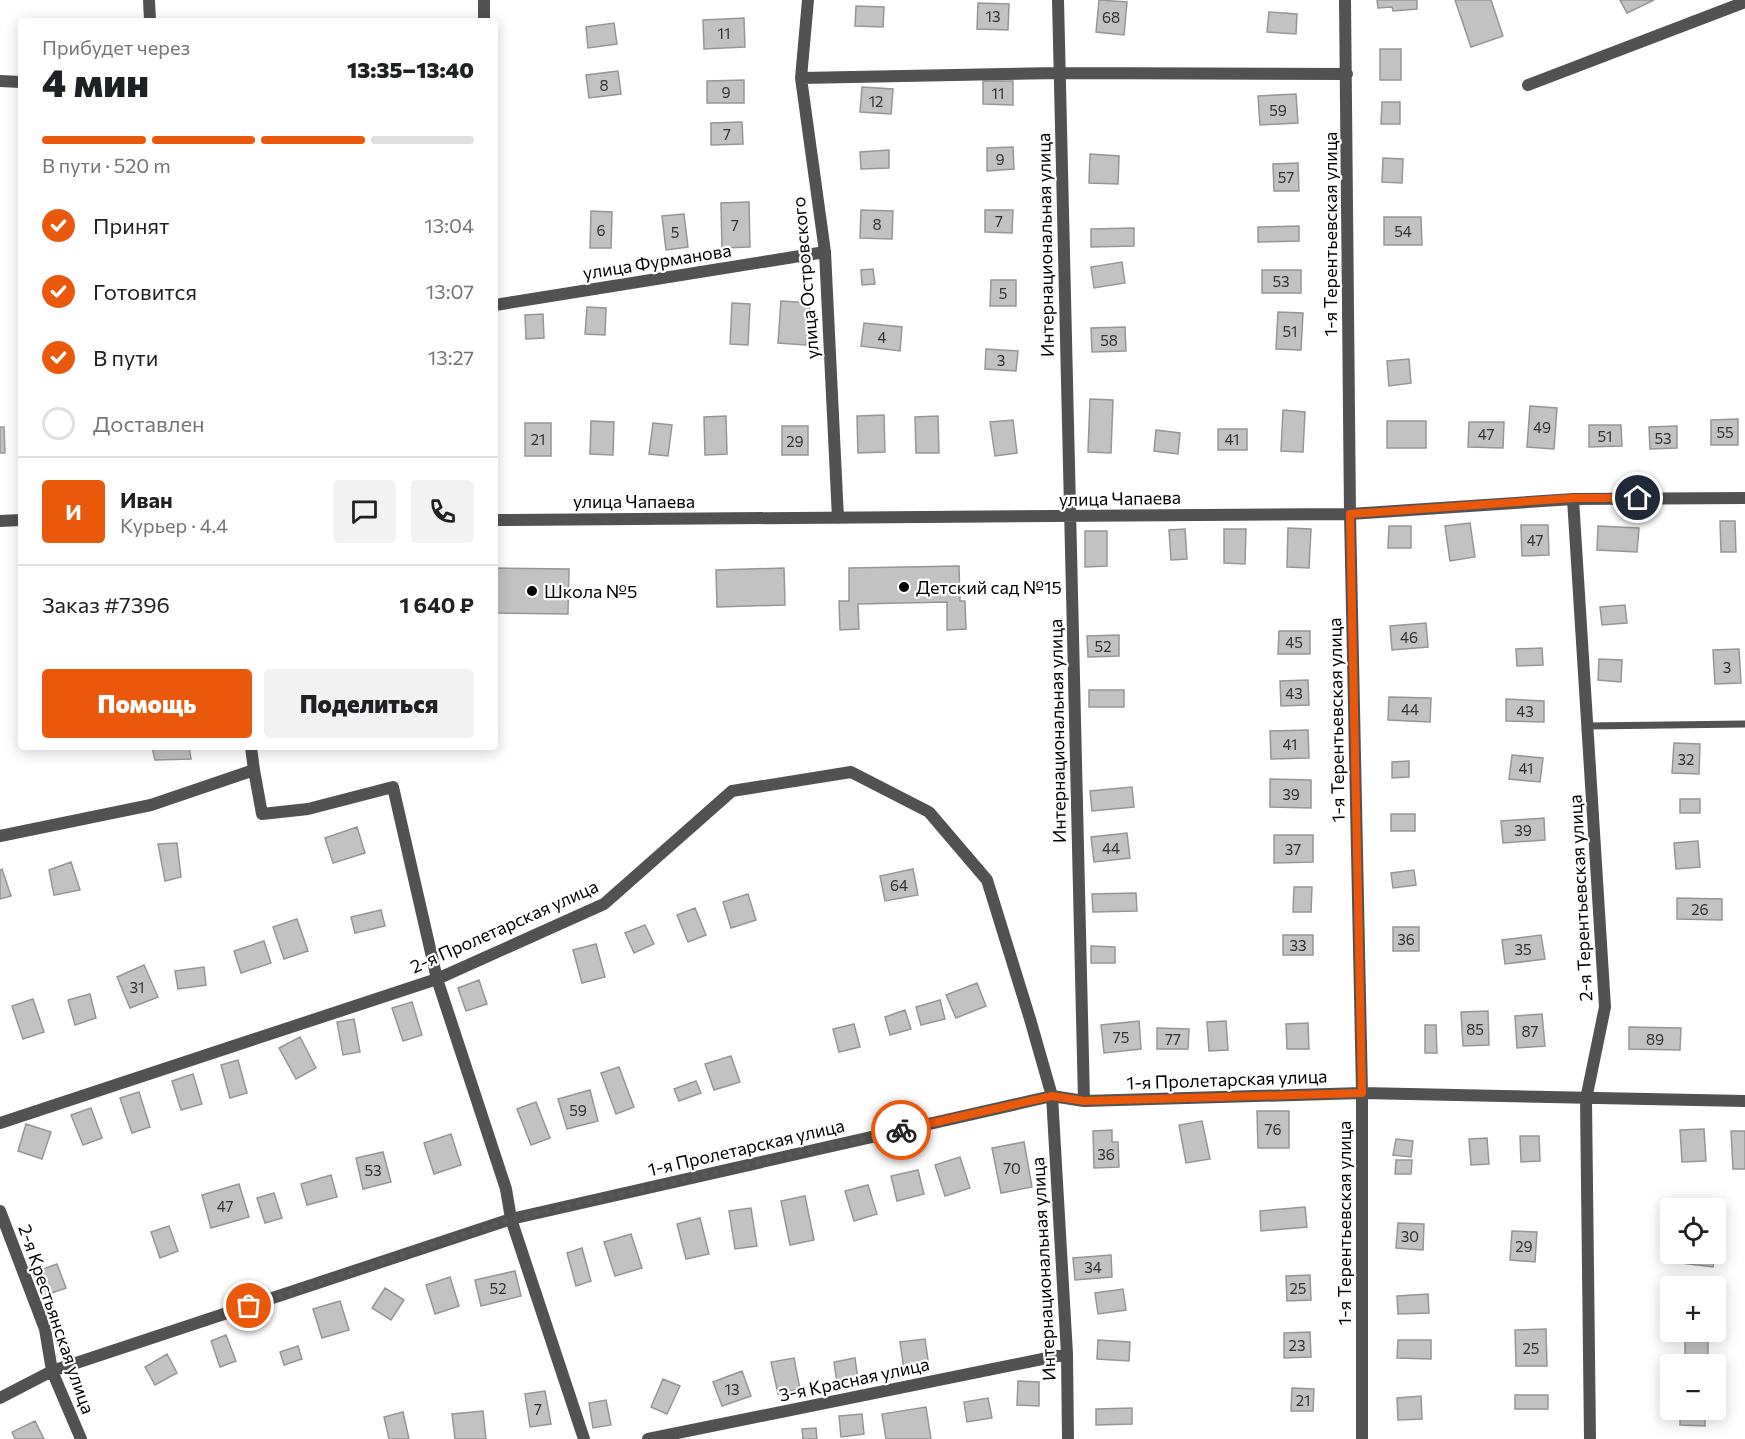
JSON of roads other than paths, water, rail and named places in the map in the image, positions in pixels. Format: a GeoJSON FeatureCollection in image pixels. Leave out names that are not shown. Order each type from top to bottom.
{"type":"FeatureCollection","features":[{"type":"Feature","properties":{"kind":"street"},"geometry":{"type":"LineString","coordinates":[[149,0],[150,18]]}},
{"type":"Feature","properties":{"kind":"street"},"geometry":{"type":"LineString","coordinates":[[484,0],[484,18]]}},
{"type":"Feature","properties":{"kind":"street","name":"улица Островского"},"geometry":{"type":"LineString","coordinates":[[808,0],[801,78],[825,252],[838,518]]}},
{"type":"Feature","properties":{"kind":"street","name":"Интернациональная улица"},"geometry":{"type":"LineString","coordinates":[[1058,0],[1084,1101]]}},
{"type":"Feature","properties":{"kind":"street","name":"1-я Терентьевская улица"},"geometry":{"type":"LineString","coordinates":[[1345,0],[1350,514],[1362,1093],[1362,1439]]}},
{"type":"Feature","properties":{"kind":"street"},"geometry":{"type":"LineString","coordinates":[[1528,85],[1745,2]]}},
{"type":"Feature","properties":{"kind":"street"},"geometry":{"type":"LineString","coordinates":[[801,78],[1059,73],[1347,74]]}},
{"type":"Feature","properties":{"kind":"street"},"geometry":{"type":"LineString","coordinates":[[0,81],[18,82]]}},
{"type":"Feature","properties":{"kind":"street","name":"улица Фурманова"},"geometry":{"type":"LineString","coordinates":[[498,305],[825,252]]}},
{"type":"Feature","properties":{"kind":"street","name":"улица Чапаева"},"geometry":{"type":"LineString","coordinates":[[498,520],[1350,514],[1574,498],[1745,498]]}},
{"type":"Feature","properties":{"kind":"street","name":"2-я Терентьевская улица"},"geometry":{"type":"LineString","coordinates":[[1574,498],[1605,1007],[1586,1099],[1590,1439]]}},
{"type":"Feature","properties":{"kind":"street"},"geometry":{"type":"LineString","coordinates":[[0,521],[18,520]]}},
{"type":"Feature","properties":{"kind":"street"},"geometry":{"type":"LineString","coordinates":[[251,750],[262,814],[308,809],[393,787],[437,979],[506,1189],[511,1219],[584,1439]]}},
{"type":"Feature","properties":{"kind":"street"},"geometry":{"type":"LineString","coordinates":[[0,836],[151,805],[254,770]]}},
{"type":"Feature","properties":{"kind":"street","name":"2-я Пролетарская улица"},"geometry":{"type":"LineString","coordinates":[[0,1123],[437,979],[604,904],[732,790],[851,772],[928,812],[987,880],[1052,1096]]}},
{"type":"Feature","properties":{"kind":"street","name":"1-я Пролетарская улица"},"geometry":{"type":"LineString","coordinates":[[0,1398],[52,1371],[511,1219],[1052,1096],[1084,1101],[1362,1093],[1745,1101]]}},
{"type":"Feature","properties":{"kind":"street","name":"Интернациональная улица"},"geometry":{"type":"LineString","coordinates":[[1052,1096],[1067,1354],[1068,1439]]}},
{"type":"Feature","properties":{"kind":"street","name":"2-я Крестьянская улица"},"geometry":{"type":"LineString","coordinates":[[0,1211],[45,1329],[52,1371],[81,1439]]}},
{"type":"Feature","properties":{"kind":"street","name":"3-я Красная улица"},"geometry":{"type":"LineString","coordinates":[[648,1439],[1067,1354]]}},
{"type":"Feature","properties":{"kind":"lane"},"geometry":{"type":"LineString","coordinates":[[1588,726],[1745,724]]}},
{"type":"Feature","properties":{"kind":"place","name":"Детский сад №15"},"geometry":{"type":"Point","coordinates":[904,587]}},
{"type":"Feature","properties":{"kind":"place","name":"Школа №5"},"geometry":{"type":"Point","coordinates":[532,591]}}]}
